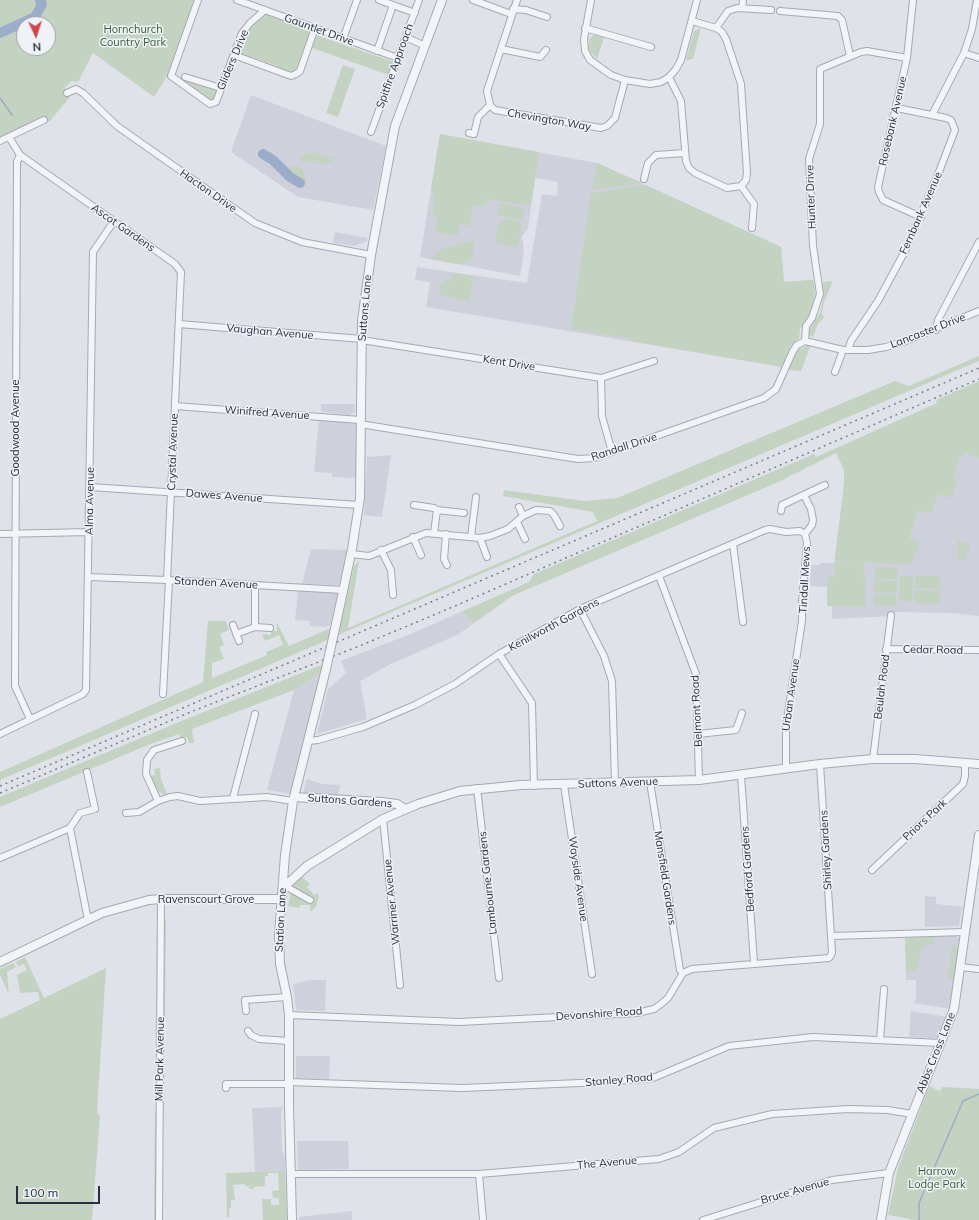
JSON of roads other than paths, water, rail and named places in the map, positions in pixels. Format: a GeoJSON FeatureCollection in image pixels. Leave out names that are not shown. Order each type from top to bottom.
{"type":"FeatureCollection","features":[{"type":"Feature","properties":{"kind":"street","name":"Gliders Drive"},"geometry":{"type":"LineString","coordinates":[[198,0],[171,76],[210,104],[216,102],[242,33],[264,10]]}},
{"type":"Feature","properties":{"kind":"street","name":"Gauntlet Drive"},"geometry":{"type":"LineString","coordinates":[[239,0],[398,58]]}},
{"type":"Feature","properties":{"kind":"street"},"geometry":{"type":"LineString","coordinates":[[343,39],[357,0]]}},
{"type":"Feature","properties":{"kind":"street"},"geometry":{"type":"LineString","coordinates":[[379,0],[414,13]]}},
{"type":"Feature","properties":{"kind":"street","name":"Spitfire Approach"},"geometry":{"type":"LineString","coordinates":[[371,132],[419,0]]}},
{"type":"Feature","properties":{"kind":"street","name":"Suttons Lane"},"geometry":{"type":"LineString","coordinates":[[336,624],[351,554],[359,505],[361,476],[360,422],[362,340],[365,290],[395,126],[442,0]]}},
{"type":"Feature","properties":{"kind":"street"},"geometry":{"type":"LineString","coordinates":[[473,0],[512,12],[526,10],[547,17]]}},
{"type":"Feature","properties":{"kind":"street"},"geometry":{"type":"LineString","coordinates":[[469,133],[474,134],[478,117],[490,105],[487,98],[487,91],[517,0]]}},
{"type":"Feature","properties":{"kind":"street"},"geometry":{"type":"LineString","coordinates":[[591,0],[585,28],[585,51],[590,60],[605,72],[625,80],[650,84],[661,82],[669,78],[681,60],[697,0]]}},
{"type":"Feature","properties":{"kind":"street"},"geometry":{"type":"LineString","coordinates":[[742,8],[743,0]]}},
{"type":"Feature","properties":{"kind":"street","name":"Rosebank Avenue"},"geometry":{"type":"LineString","coordinates":[[913,0],[907,58],[879,183],[879,192],[886,202],[921,217]]}},
{"type":"Feature","properties":{"kind":"street"},"geometry":{"type":"LineString","coordinates":[[932,115],[964,52],[972,29],[977,0]]}},
{"type":"Feature","properties":{"kind":"street"},"geometry":{"type":"LineString","coordinates":[[377,51],[393,5]]}},
{"type":"Feature","properties":{"kind":"street"},"geometry":{"type":"LineString","coordinates":[[716,28],[728,11],[742,8],[772,10]]}},
{"type":"Feature","properties":{"kind":"street"},"geometry":{"type":"LineString","coordinates":[[780,11],[838,16],[842,20],[850,56]]}},
{"type":"Feature","properties":{"kind":"street"},"geometry":{"type":"LineString","coordinates":[[669,78],[681,101],[686,163],[695,173],[727,188],[733,189],[741,186],[746,180],[747,173],[743,92],[726,40],[716,28],[692,21]]}},
{"type":"Feature","properties":{"kind":"street"},"geometry":{"type":"LineString","coordinates":[[234,55],[291,76],[300,71],[315,28]]}},
{"type":"Feature","properties":{"kind":"street"},"geometry":{"type":"LineString","coordinates":[[585,28],[651,47]]}},
{"type":"Feature","properties":{"kind":"street"},"geometry":{"type":"LineString","coordinates":[[406,37],[425,46]]}},
{"type":"Feature","properties":{"kind":"street"},"geometry":{"type":"LineString","coordinates":[[500,49],[540,57],[546,50]]}},
{"type":"Feature","properties":{"kind":"street","name":"Hunter Drive"},"geometry":{"type":"LineString","coordinates":[[805,341],[806,326],[812,318],[820,294],[813,246],[809,158],[820,124],[820,69],[850,56],[867,51],[907,58]]}},
{"type":"Feature","properties":{"kind":"street"},"geometry":{"type":"LineString","coordinates":[[964,52],[979,58]]}},
{"type":"Feature","properties":{"kind":"street"},"geometry":{"type":"LineString","coordinates":[[185,77],[221,88]]}},
{"type":"Feature","properties":{"kind":"street","name":"Chevington Way"},"geometry":{"type":"LineString","coordinates":[[490,105],[495,110],[506,113],[601,128],[607,126],[615,118],[625,80]]}},
{"type":"Feature","properties":{"kind":"street","name":"Hacton Drive"},"geometry":{"type":"LineString","coordinates":[[67,93],[76,89],[84,93],[117,126],[255,223],[302,242],[371,255]]}},
{"type":"Feature","properties":{"kind":"street","name":"Fernbank Avenue"},"geometry":{"type":"LineString","coordinates":[[835,372],[851,341],[878,301],[921,217],[955,130],[951,120],[897,108]]}},
{"type":"Feature","properties":{"kind":"street"},"geometry":{"type":"LineString","coordinates":[[0,141],[44,120]]}},
{"type":"Feature","properties":{"kind":"street"},"geometry":{"type":"LineString","coordinates":[[9,137],[20,155]]}},
{"type":"Feature","properties":{"kind":"street"},"geometry":{"type":"LineString","coordinates":[[644,179],[648,164],[656,155],[685,153]]}},
{"type":"Feature","properties":{"kind":"street","name":"Ascot Gardens"},"geometry":{"type":"LineString","coordinates":[[20,155],[180,269],[179,324]]}},
{"type":"Feature","properties":{"kind":"street","name":"Goodwood Avenue"},"geometry":{"type":"LineString","coordinates":[[20,155],[17,162],[14,686],[30,720]]}},
{"type":"Feature","properties":{"kind":"street"},"geometry":{"type":"LineString","coordinates":[[741,186],[754,204],[752,228]]}},
{"type":"Feature","properties":{"kind":"street","name":"Alma Avenue"},"geometry":{"type":"LineString","coordinates":[[0,734],[83,694],[86,690],[93,252],[114,221]]}},
{"type":"Feature","properties":{"kind":"street"},"geometry":{"type":"LineString","coordinates":[[936,330],[938,320],[979,242]]}},
{"type":"Feature","properties":{"kind":"street","name":"Lancaster Drive"},"geometry":{"type":"LineString","coordinates":[[805,341],[846,350],[886,347],[936,330],[979,311]]}},
{"type":"Feature","properties":{"kind":"street","name":"Vaughan Avenue"},"geometry":{"type":"LineString","coordinates":[[179,324],[362,340]]}},
{"type":"Feature","properties":{"kind":"street","name":"Crystal Avenue"},"geometry":{"type":"LineString","coordinates":[[163,694],[179,324]]}},
{"type":"Feature","properties":{"kind":"street","name":"Kent Drive"},"geometry":{"type":"LineString","coordinates":[[362,340],[601,378],[654,361]]}},
{"type":"Feature","properties":{"kind":"street","name":"Randall Drive"},"geometry":{"type":"LineString","coordinates":[[360,422],[578,459],[594,458],[771,394],[781,380],[793,351],[797,345],[805,341]]}},
{"type":"Feature","properties":{"kind":"street"},"geometry":{"type":"LineString","coordinates":[[601,378],[602,416],[612,452]]}},
{"type":"Feature","properties":{"kind":"street","name":"Winifred Avenue"},"geometry":{"type":"LineString","coordinates":[[175,406],[360,422]]}},
{"type":"Feature","properties":{"kind":"street"},"geometry":{"type":"LineString","coordinates":[[782,511],[782,505],[825,485]]}},
{"type":"Feature","properties":{"kind":"street","name":"Dawes Avenue"},"geometry":{"type":"LineString","coordinates":[[90,487],[359,505]]}},
{"type":"Feature","properties":{"kind":"street","name":"Tindall Mews"},"geometry":{"type":"LineString","coordinates":[[802,621],[802,602],[807,543],[806,534],[812,525],[813,517],[804,495]]}},
{"type":"Feature","properties":{"kind":"street"},"geometry":{"type":"LineString","coordinates":[[471,537],[476,497]]}},
{"type":"Feature","properties":{"kind":"street"},"geometry":{"type":"LineString","coordinates":[[414,505],[434,508],[437,510],[464,513]]}},
{"type":"Feature","properties":{"kind":"street"},"geometry":{"type":"LineString","coordinates":[[519,507],[523,516]]}},
{"type":"Feature","properties":{"kind":"street"},"geometry":{"type":"LineString","coordinates":[[434,533],[437,510]]}},
{"type":"Feature","properties":{"kind":"street"},"geometry":{"type":"LineString","coordinates":[[351,554],[367,556],[413,536],[434,533],[480,538],[499,533],[517,522],[523,516],[536,510],[544,510],[554,515],[560,526]]}},
{"type":"Feature","properties":{"kind":"street"},"geometry":{"type":"LineString","coordinates":[[517,522],[525,539]]}},
{"type":"Feature","properties":{"kind":"street","name":"Kenilworth Gardens"},"geometry":{"type":"LineString","coordinates":[[308,740],[318,740],[363,726],[415,705],[471,674],[499,654],[580,608],[733,544],[770,529],[790,532],[802,531],[806,534]]}},
{"type":"Feature","properties":{"kind":"street"},"geometry":{"type":"LineString","coordinates":[[0,534],[89,532]]}},
{"type":"Feature","properties":{"kind":"street"},"geometry":{"type":"LineString","coordinates":[[446,534],[444,559],[447,565]]}},
{"type":"Feature","properties":{"kind":"street"},"geometry":{"type":"LineString","coordinates":[[413,536],[421,555]]}},
{"type":"Feature","properties":{"kind":"street"},"geometry":{"type":"LineString","coordinates":[[480,538],[487,557]]}},
{"type":"Feature","properties":{"kind":"street"},"geometry":{"type":"LineString","coordinates":[[733,544],[743,622]]}},
{"type":"Feature","properties":{"kind":"street"},"geometry":{"type":"LineString","coordinates":[[381,550],[391,570],[393,596]]}},
{"type":"Feature","properties":{"kind":"street","name":"Belmont Road"},"geometry":{"type":"LineString","coordinates":[[659,576],[696,674],[699,780]]}},
{"type":"Feature","properties":{"kind":"street","name":"Standen Avenue"},"geometry":{"type":"LineString","coordinates":[[89,577],[343,590]]}},
{"type":"Feature","properties":{"kind":"street"},"geometry":{"type":"LineString","coordinates":[[255,585],[255,627]]}},
{"type":"Feature","properties":{"kind":"street"},"geometry":{"type":"LineString","coordinates":[[580,608],[604,656],[612,681],[615,783]]}},
{"type":"Feature","properties":{"kind":"street","name":"Beulah Road"},"geometry":{"type":"LineString","coordinates":[[873,759],[890,615]]}},
{"type":"Feature","properties":{"kind":"street","name":"Urban Avenue"},"geometry":{"type":"LineString","coordinates":[[786,769],[786,726],[802,621]]}},
{"type":"Feature","properties":{"kind":"street","name":"Station Lane"},"geometry":{"type":"LineString","coordinates":[[292,1220],[289,1015],[278,948],[281,899],[284,887],[286,848],[294,799],[336,624]]}},
{"type":"Feature","properties":{"kind":"street"},"geometry":{"type":"LineString","coordinates":[[233,625],[239,641]]}},
{"type":"Feature","properties":{"kind":"street"},"geometry":{"type":"LineString","coordinates":[[236,634],[255,627],[270,628]]}},
{"type":"Feature","properties":{"kind":"street","name":"Cedar Road"},"geometry":{"type":"LineString","coordinates":[[886,649],[979,650]]}},
{"type":"Feature","properties":{"kind":"street"},"geometry":{"type":"LineString","coordinates":[[499,654],[532,703],[534,786]]}},
{"type":"Feature","properties":{"kind":"street"},"geometry":{"type":"LineString","coordinates":[[698,734],[736,730],[742,713]]}},
{"type":"Feature","properties":{"kind":"street"},"geometry":{"type":"LineString","coordinates":[[233,798],[255,714]]}},
{"type":"Feature","properties":{"kind":"street"},"geometry":{"type":"LineString","coordinates":[[158,801],[146,774],[147,760],[154,750],[182,741]]}},
{"type":"Feature","properties":{"kind":"street","name":"Suttons Avenue"},"geometry":{"type":"LineString","coordinates":[[284,887],[307,866],[383,820],[405,809],[438,796],[477,788],[699,780],[820,764],[873,759],[922,759],[979,764]]}},
{"type":"Feature","properties":{"kind":"street","name":"Priors Park"},"geometry":{"type":"LineString","coordinates":[[872,870],[963,784],[965,763]]}},
{"type":"Feature","properties":{"kind":"street","name":"Shirley Gardens"},"geometry":{"type":"LineString","coordinates":[[820,764],[831,936]]}},
{"type":"Feature","properties":{"kind":"street"},"geometry":{"type":"LineString","coordinates":[[0,858],[70,828],[80,813],[95,809],[87,772]]}},
{"type":"Feature","properties":{"kind":"street","name":"Bedford Gardens"},"geometry":{"type":"LineString","coordinates":[[741,775],[754,964]]}},
{"type":"Feature","properties":{"kind":"street","name":"Mansfield Gardens"},"geometry":{"type":"LineString","coordinates":[[650,782],[680,970],[683,973]]}},
{"type":"Feature","properties":{"kind":"street","name":"Wayside Avenue"},"geometry":{"type":"LineString","coordinates":[[564,785],[592,974]]}},
{"type":"Feature","properties":{"kind":"street","name":"Lambourne Gardens"},"geometry":{"type":"LineString","coordinates":[[477,788],[499,978]]}},
{"type":"Feature","properties":{"kind":"street"},"geometry":{"type":"LineString","coordinates":[[126,813],[139,812],[165,798],[178,796],[200,801],[267,797],[294,799]]}},
{"type":"Feature","properties":{"kind":"street","name":"Suttons Gardens"},"geometry":{"type":"LineString","coordinates":[[294,799],[382,802],[397,804],[405,809]]}},
{"type":"Feature","properties":{"kind":"street","name":"Warriner Avenue"},"geometry":{"type":"LineString","coordinates":[[383,820],[400,985]]}},
{"type":"Feature","properties":{"kind":"street"},"geometry":{"type":"LineString","coordinates":[[70,828],[88,920]]}},
{"type":"Feature","properties":{"kind":"street","name":"Abbs Cross Lane"},"geometry":{"type":"LineString","coordinates":[[881,1220],[889,1173],[954,1009],[965,932],[976,871],[979,835]]}},
{"type":"Feature","properties":{"kind":"street","name":"Station Lane"},"geometry":{"type":"LineString","coordinates":[[284,887],[310,900]]}},
{"type":"Feature","properties":{"kind":"street","name":"Ravenscourt Grove"},"geometry":{"type":"LineString","coordinates":[[0,962],[102,913],[161,899],[281,899]]}},
{"type":"Feature","properties":{"kind":"street","name":"Mill Park Avenue"},"geometry":{"type":"LineString","coordinates":[[159,1220],[161,899]]}},
{"type":"Feature","properties":{"kind":"street"},"geometry":{"type":"LineString","coordinates":[[683,973],[692,969],[829,958],[832,953],[831,936],[965,932]]}},
{"type":"Feature","properties":{"kind":"street"},"geometry":{"type":"LineString","coordinates":[[960,967],[979,969]]}},
{"type":"Feature","properties":{"kind":"street","name":"Devonshire Road"},"geometry":{"type":"LineString","coordinates":[[289,1015],[459,1022],[637,1014],[654,1009],[668,998],[683,973]]}},
{"type":"Feature","properties":{"kind":"street"},"geometry":{"type":"LineString","coordinates":[[880,1040],[884,989]]}},
{"type":"Feature","properties":{"kind":"street"},"geometry":{"type":"LineString","coordinates":[[246,1011],[245,1000],[287,998]]}},
{"type":"Feature","properties":{"kind":"street"},"geometry":{"type":"LineString","coordinates":[[248,1030],[250,1035],[258,1039],[289,1041]]}},
{"type":"Feature","properties":{"kind":"street","name":"Stanley Road"},"geometry":{"type":"LineString","coordinates":[[226,1088],[226,1084],[289,1083],[462,1088],[636,1080],[666,1073],[713,1051],[729,1046],[802,1038],[941,1043]]}},
{"type":"Feature","properties":{"kind":"street","name":"The Avenue"},"geometry":{"type":"LineString","coordinates":[[291,1174],[479,1174],[666,1158],[679,1152],[714,1128],[772,1114],[848,1109],[888,1110],[912,1114]]}},
{"type":"Feature","properties":{"kind":"street","name":"Bruce Avenue"},"geometry":{"type":"LineString","coordinates":[[703,1220],[832,1180],[889,1173]]}},
{"type":"Feature","properties":{"kind":"street"},"geometry":{"type":"LineString","coordinates":[[479,1174],[483,1220]]}},
{"type":"Feature","properties":{"kind":"waterway"},"geometry":{"type":"LineString","coordinates":[[0,33],[35,17],[42,4],[40,0]]}},
{"type":"Feature","properties":{"kind":"waterway"},"geometry":{"type":"LineString","coordinates":[[0,98],[12,115]]}},
{"type":"Feature","properties":{"kind":"waterway"},"geometry":{"type":"LineString","coordinates":[[263,154],[273,160],[290,177],[300,183]]}},
{"type":"Feature","properties":{"kind":"waterway"},"geometry":{"type":"LineString","coordinates":[[919,1220],[919,1203],[963,1101],[979,1094]]}},
{"type":"Feature","properties":{"kind":"railway"},"geometry":{"type":"LineString","coordinates":[[0,786],[979,368]]}},
{"type":"Feature","properties":{"kind":"railway"},"geometry":{"type":"LineString","coordinates":[[0,793],[193,711],[357,647],[448,609],[979,379]]}},
{"type":"Feature","properties":{"kind":"park label","name":"Hornchurch Country Park"},"geometry":{"type":"Point","coordinates":[133,36]}},
{"type":"Feature","properties":{"kind":"park label","name":"Harrow Lodge Park"},"geometry":{"type":"Point","coordinates":[937,1178]}}]}
